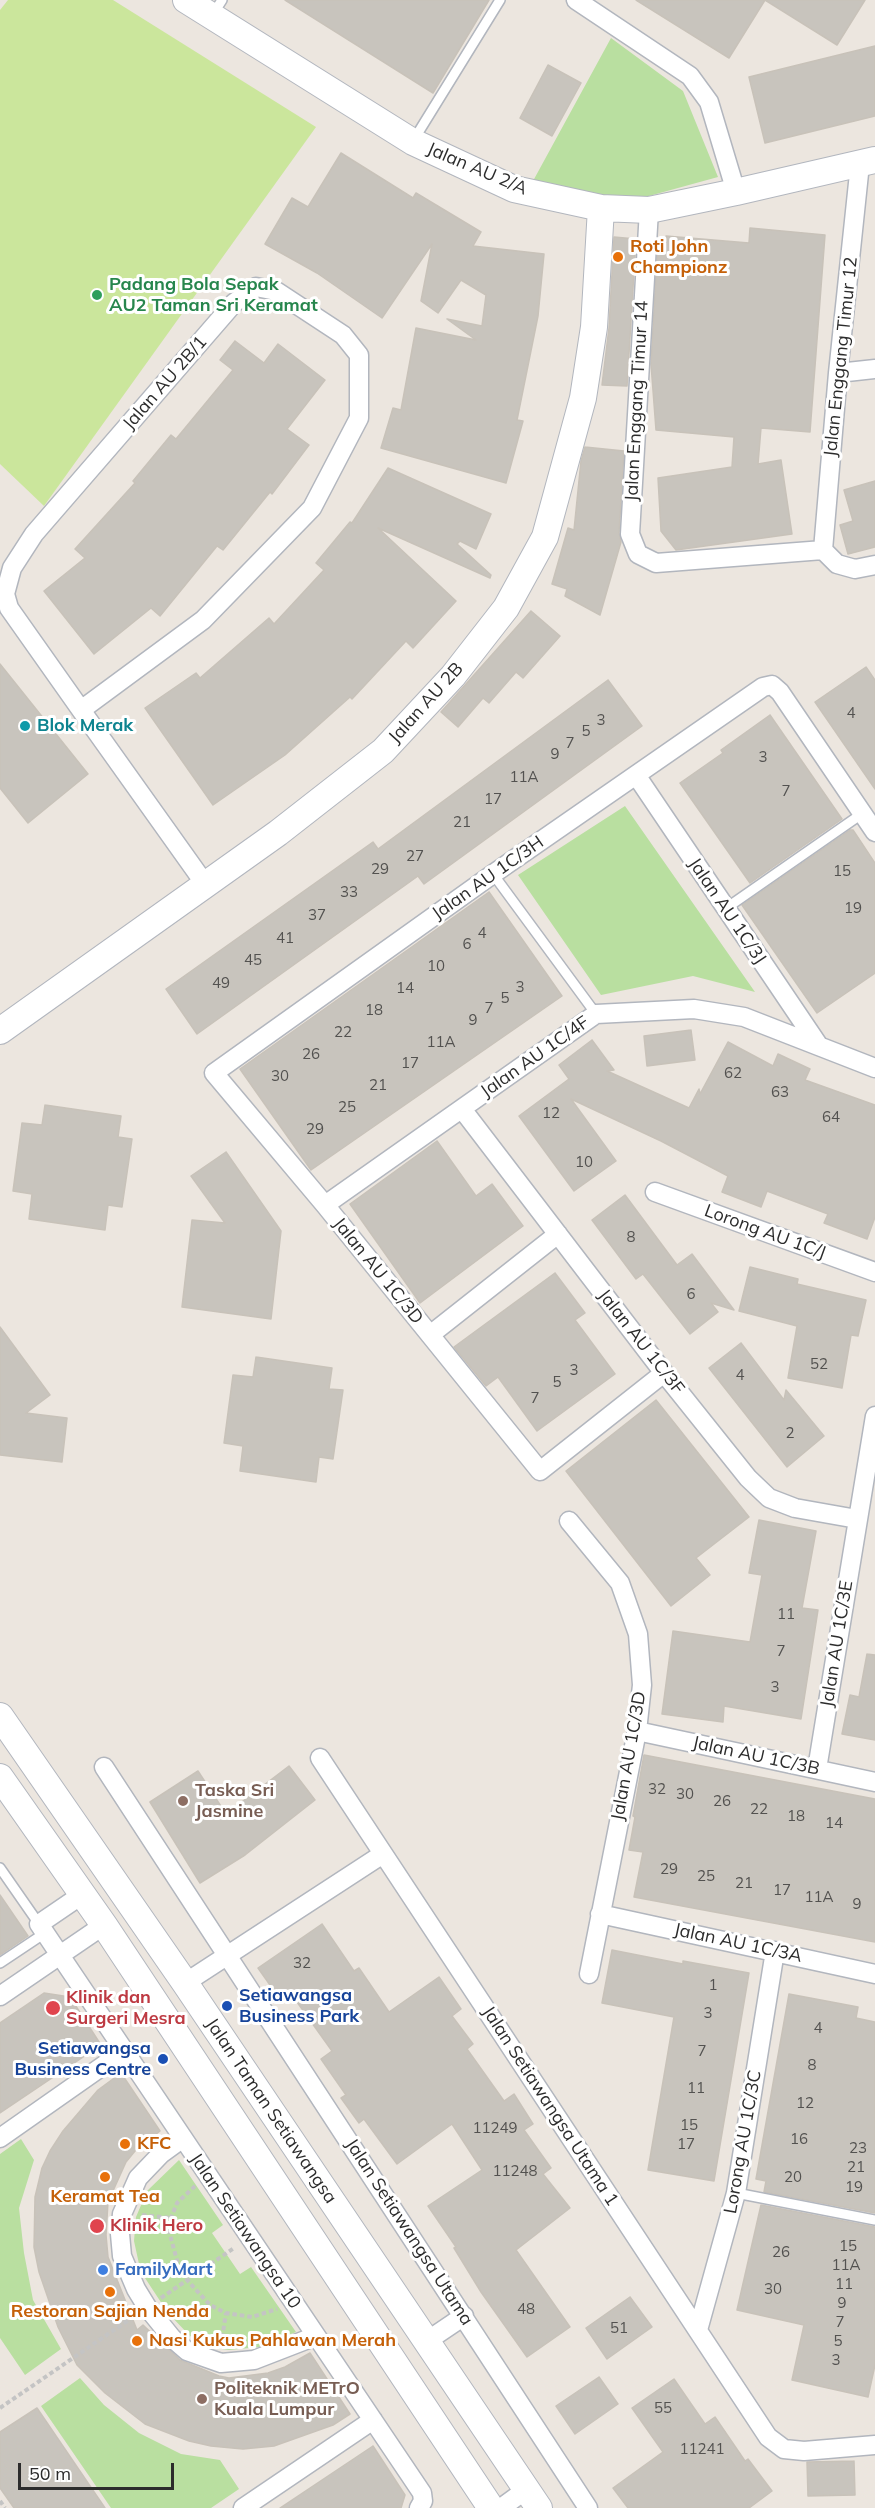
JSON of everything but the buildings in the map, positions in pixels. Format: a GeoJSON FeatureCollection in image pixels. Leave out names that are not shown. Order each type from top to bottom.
{"type":"FeatureCollection","features":[{"type":"Feature","properties":{"kind":"street","name":"Jalan AU 2/A"},"geometry":{"type":"LineString","coordinates":[[186,0],[217,8],[413,142],[514,189],[601,208],[649,210],[868,162]]}},
{"type":"Feature","properties":{"kind":"street"},"geometry":{"type":"LineString","coordinates":[[576,0],[690,76],[709,102],[736,192]]}},
{"type":"Feature","properties":{"kind":"street","name":"Jalan Enggang Timur 12"},"geometry":{"type":"LineString","coordinates":[[823,550],[838,373],[868,162]]}},
{"type":"Feature","properties":{"kind":"street","name":"Jalan AU 2B"},"geometry":{"type":"LineString","coordinates":[[0,1031],[278,833],[383,751],[453,676],[506,608],[545,537],[583,398],[594,327],[601,208]]}},
{"type":"Feature","properties":{"kind":"street","name":"Jalan Enggang Timur 14"},"geometry":{"type":"LineString","coordinates":[[649,210],[630,534],[638,554],[656,563],[823,550]]}},
{"type":"Feature","properties":{"kind":"street","name":"Jalan AU 2B/1"},"geometry":{"type":"LineString","coordinates":[[81,710],[204,620],[312,508],[359,418],[358,355],[343,335],[276,291],[256,287],[234,303],[34,534],[12,568],[5,594],[9,608],[81,710],[205,884]]}},
{"type":"Feature","properties":{"kind":"street"},"geometry":{"type":"LineString","coordinates":[[838,373],[875,369]]}},
{"type":"Feature","properties":{"kind":"street"},"geometry":{"type":"LineString","coordinates":[[823,550],[837,564],[855,569],[875,565]]}},
{"type":"Feature","properties":{"kind":"street","name":"Jalan AU 1C/3H"},"geometry":{"type":"LineString","coordinates":[[214,1072],[493,874],[763,687],[772,685],[780,692],[863,813]]}},
{"type":"Feature","properties":{"kind":"street","name":"Jalan AU 1C/3J"},"geometry":{"type":"LineString","coordinates":[[636,775],[819,1046]]}},
{"type":"Feature","properties":{"kind":"street"},"geometry":{"type":"LineString","coordinates":[[863,813],[875,832]]}},
{"type":"Feature","properties":{"kind":"street","name":"Jalan AU 1C/4F"},"geometry":{"type":"LineString","coordinates":[[325,1205],[596,1014],[694,1009],[744,1017],[875,1068]]}},
{"type":"Feature","properties":{"kind":"street","name":"Jalan AU 1C/3D"},"geometry":{"type":"LineString","coordinates":[[214,1072],[325,1205],[540,1472],[664,1373]]}},
{"type":"Feature","properties":{"kind":"street","name":"Jalan AU 1C/3F"},"geometry":{"type":"LineString","coordinates":[[462,1108],[664,1373],[748,1478],[769,1498],[795,1508],[857,1519]]}},
{"type":"Feature","properties":{"kind":"street","name":"Lorong AU 1C/J"},"geometry":{"type":"LineString","coordinates":[[655,1192],[875,1272]]}},
{"type":"Feature","properties":{"kind":"street"},"geometry":{"type":"LineString","coordinates":[[430,1335],[558,1234]]}},
{"type":"Feature","properties":{"kind":"street","name":"Jalan AU 1C/3E"},"geometry":{"type":"LineString","coordinates":[[817,1769],[875,1416]]}},
{"type":"Feature","properties":{"kind":"street","name":"Jalan AU 1C/3D"},"geometry":{"type":"LineString","coordinates":[[569,1521],[620,1583],[638,1634],[642,1685],[637,1731],[589,1974]]}},
{"type":"Feature","properties":{"kind":"street","name":"Jalan Taman Setiawangsa"},"geometry":{"type":"LineString","coordinates":[[3,1728],[29,1757],[185,1983],[533,2499]]}},
{"type":"Feature","properties":{"kind":"street","name":"Jalan AU 1C/3B"},"geometry":{"type":"LineString","coordinates":[[637,1731],[875,1782]]}},
{"type":"Feature","properties":{"kind":"street"},"geometry":{"type":"LineString","coordinates":[[0,1777],[29,1757]]}},
{"type":"Feature","properties":{"kind":"street","name":"Jalan Setiawangsa Utama 1"},"geometry":{"type":"LineString","coordinates":[[320,1758],[768,2437],[784,2449],[804,2451],[875,2445]]}},
{"type":"Feature","properties":{"kind":"street","name":"Jalan Setiawangsa Utama"},"geometry":{"type":"LineString","coordinates":[[104,1767],[588,2508]]}},
{"type":"Feature","properties":{"kind":"street","name":"Jalan Taman Setiawangsa"},"geometry":{"type":"LineString","coordinates":[[0,1777],[104,1925],[491,2508]]}},
{"type":"Feature","properties":{"kind":"street"},"geometry":{"type":"LineString","coordinates":[[185,1983],[227,1958],[383,1854]]}},
{"type":"Feature","properties":{"kind":"street"},"geometry":{"type":"LineString","coordinates":[[42,1929],[83,1894]]}},
{"type":"Feature","properties":{"kind":"street","name":"Jalan AU 1C/3A"},"geometry":{"type":"LineString","coordinates":[[600,1914],[875,1974]]}},
{"type":"Feature","properties":{"kind":"street"},"geometry":{"type":"LineString","coordinates":[[0,1996],[104,1925]]}},
{"type":"Feature","properties":{"kind":"street","name":"Jalan Setiawangsa 10"},"geometry":{"type":"LineString","coordinates":[[42,1929],[373,2420],[420,2500]]}},
{"type":"Feature","properties":{"kind":"street","name":"Lorong AU 1C/3C"},"geometry":{"type":"LineString","coordinates":[[698,2330],[736,2193],[776,1951]]}},
{"type":"Feature","properties":{"kind":"street"},"geometry":{"type":"LineString","coordinates":[[0,2138],[124,2051]]}},
{"type":"Feature","properties":{"kind":"street"},"geometry":{"type":"LineString","coordinates":[[183,2138],[160,2154],[138,2178],[122,2214],[120,2234],[122,2256],[136,2289],[147,2307],[172,2338],[188,2351],[221,2363],[254,2360],[316,2336]]}},
{"type":"Feature","properties":{"kind":"street"},"geometry":{"type":"LineString","coordinates":[[427,2341],[464,2316]]}},
{"type":"Feature","properties":{"kind":"street"},"geometry":{"type":"LineString","coordinates":[[243,2508],[373,2420]]}},
{"type":"Feature","properties":{"kind":"street"},"geometry":{"type":"LineString","coordinates":[[501,2508],[533,2499]]}},
{"type":"Feature","properties":{"kind":"lane"},"geometry":{"type":"LineString","coordinates":[[413,142],[500,0]]}},
{"type":"Feature","properties":{"kind":"lane"},"geometry":{"type":"LineString","coordinates":[[725,909],[863,813]]}},
{"type":"Feature","properties":{"kind":"lane"},"geometry":{"type":"LineString","coordinates":[[493,874],[596,1014]]}},
{"type":"Feature","properties":{"kind":"lane"},"geometry":{"type":"LineString","coordinates":[[0,1868],[42,1929],[0,1963]]}},
{"type":"Feature","properties":{"kind":"lane"},"geometry":{"type":"LineString","coordinates":[[736,2193],[875,2220]]}},
{"type":"Feature","properties":{"kind":"path"},"geometry":{"type":"LineString","coordinates":[[200,2182],[184,2194],[177,2204],[169,2231],[172,2248],[187,2280],[210,2305],[226,2313],[252,2317],[284,2306]]}},
{"type":"Feature","properties":{"kind":"path"},"geometry":{"type":"LineString","coordinates":[[132,2213],[171,2218]]}},
{"type":"Feature","properties":{"kind":"path"},"geometry":{"type":"LineString","coordinates":[[0,2408],[250,2237]]}},
{"type":"Feature","properties":{"kind":"path"},"geometry":{"type":"LineString","coordinates":[[219,2354],[226,2313]]}},
{"type":"Feature","properties":{"kind":"path"},"geometry":{"type":"LineString","coordinates":[[0,2501],[5,2508]]}},
{"type":"Feature","properties":{"kind":"green space","name":"Padang Bola Sepak AU2 Taman Sri Keramat"},"geometry":{"type":"Polygon","coordinates":[[[8,0],[113,0],[316,127],[44,506],[0,464],[0,10],[8,0]]]}},
{"type":"Feature","properties":{"kind":"green space"},"geometry":{"type":"Polygon","coordinates":[[[611,38],[683,91],[718,177],[627,202],[533,181],[611,38]]]}},
{"type":"Feature","properties":{"kind":"green space"},"geometry":{"type":"Polygon","coordinates":[[[625,806],[755,992],[693,976],[601,995],[518,875],[625,806]]]}},
{"type":"Feature","properties":{"kind":"green space"},"geometry":{"type":"Polygon","coordinates":[[[21,2139],[34,2160],[19,2208],[24,2253],[33,2300],[61,2349],[25,2375],[0,2338],[0,2154],[21,2139]]]}},
{"type":"Feature","properties":{"kind":"green space"},"geometry":{"type":"Polygon","coordinates":[[[179,2160],[223,2225],[212,2233],[240,2274],[251,2267],[296,2332],[259,2347],[229,2350],[215,2348],[190,2336],[168,2313],[145,2278],[134,2241],[136,2217],[147,2191],[179,2160]]]}},
{"type":"Feature","properties":{"kind":"green space"},"geometry":{"type":"Polygon","coordinates":[[[80,2378],[104,2405],[139,2433],[181,2454],[220,2460],[239,2489],[211,2508],[111,2508],[41,2406],[80,2378]]]}},
{"type":"Feature","properties":{"kind":"place","name":"Roti John Championz"},"geometry":{"type":"Point","coordinates":[618,257]}},
{"type":"Feature","properties":{"kind":"place","name":"Padang Bola Sepak AU2 Taman Sri Keramat"},"geometry":{"type":"Point","coordinates":[97,295]}},
{"type":"Feature","properties":{"kind":"place","name":"Blok Merak"},"geometry":{"type":"Point","coordinates":[25,726]}},
{"type":"Feature","properties":{"kind":"place","name":"Taska Sri Jasmine"},"geometry":{"type":"Point","coordinates":[183,1801]}},
{"type":"Feature","properties":{"kind":"place","name":"Setiawangsa Business Park"},"geometry":{"type":"Point","coordinates":[227,2006]}},
{"type":"Feature","properties":{"kind":"place","name":"Klinik dan Surgeri Mesra"},"geometry":{"type":"Point","coordinates":[53,2008]}},
{"type":"Feature","properties":{"kind":"place","name":"Setiawangsa Business Centre"},"geometry":{"type":"Point","coordinates":[163,2059]}},
{"type":"Feature","properties":{"kind":"place","name":"KFC"},"geometry":{"type":"Point","coordinates":[125,2144]}},
{"type":"Feature","properties":{"kind":"place","name":"Keramat Tea"},"geometry":{"type":"Point","coordinates":[105,2177]}},
{"type":"Feature","properties":{"kind":"place","name":"Klinik Hero"},"geometry":{"type":"Point","coordinates":[97,2226]}},
{"type":"Feature","properties":{"kind":"place","name":"FamilyMart"},"geometry":{"type":"Point","coordinates":[103,2270]}},
{"type":"Feature","properties":{"kind":"place","name":"Restoran Sajian Nenda"},"geometry":{"type":"Point","coordinates":[110,2292]}},
{"type":"Feature","properties":{"kind":"place","name":"Nasi Kukus Pahlawan Merah"},"geometry":{"type":"Point","coordinates":[137,2341]}},
{"type":"Feature","properties":{"kind":"place","name":"Politeknik METrO Kuala Lumpur"},"geometry":{"type":"Point","coordinates":[202,2399]}}]}
